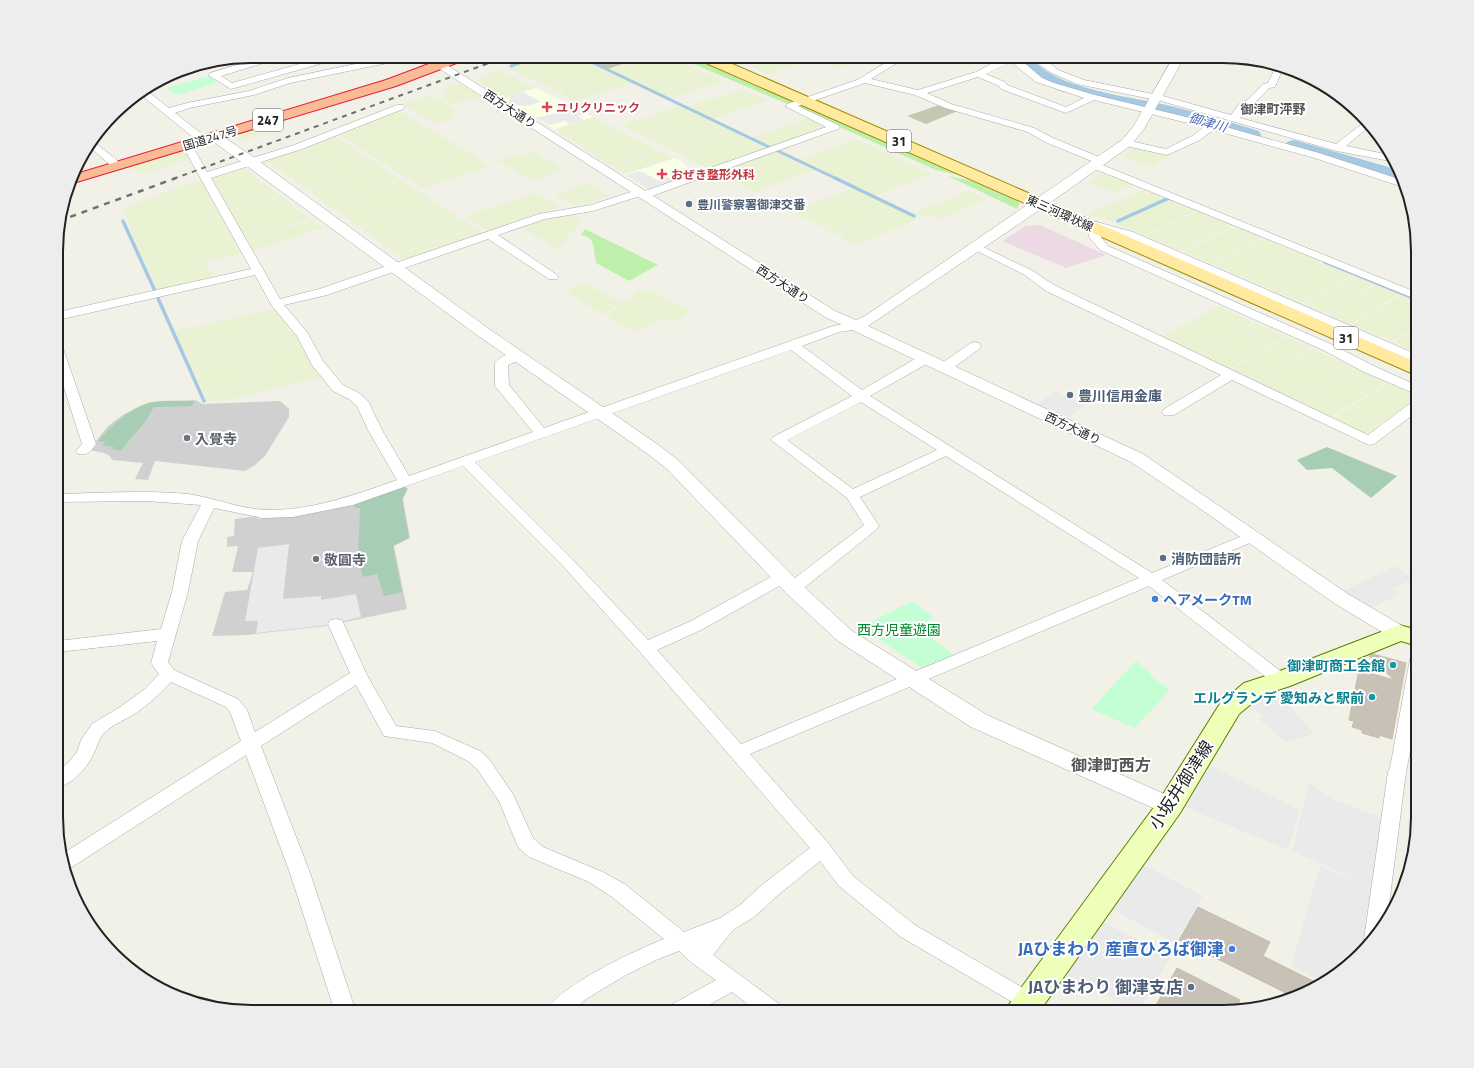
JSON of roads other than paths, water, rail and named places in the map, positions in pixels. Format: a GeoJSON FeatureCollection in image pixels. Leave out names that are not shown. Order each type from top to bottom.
{"type":"FeatureCollection","features":[{"type":"Feature","properties":{"kind":"highway","name":"国道247号"},"geometry":{"type":"LineString","coordinates":[[80,172],[391,83],[436,63]]}},
{"type":"Feature","properties":{"kind":"highway","name":"国道247号"},"geometry":{"type":"LineString","coordinates":[[77,178],[199,139]]}},
{"type":"Feature","properties":{"kind":"main road","name":"東三河環状線"},"geometry":{"type":"LineString","coordinates":[[718,63],[1411,367]]}},
{"type":"Feature","properties":{"kind":"main road","name":"小坂井御津線"},"geometry":{"type":"LineString","coordinates":[[1025,1005],[1170,806],[1230,708],[1253,689],[1408,635]]}},
{"type":"Feature","properties":{"kind":"street"},"geometry":{"type":"LineString","coordinates":[[253,63],[213,75],[230,86],[313,63]]}},
{"type":"Feature","properties":{"kind":"street"},"geometry":{"type":"LineString","coordinates":[[168,112],[187,106],[251,94],[288,81],[374,63]]}},
{"type":"Feature","properties":{"kind":"street","name":"西方大通り"},"geometry":{"type":"LineString","coordinates":[[443,63],[642,194],[830,314],[1137,458],[1170,479],[1370,618],[1408,635]]}},
{"type":"Feature","properties":{"kind":"street"},"geometry":{"type":"LineString","coordinates":[[276,303],[323,292],[543,216],[593,208],[642,194],[835,127],[790,106],[865,80],[874,72],[891,63]]}},
{"type":"Feature","properties":{"kind":"street"},"geometry":{"type":"LineString","coordinates":[[918,93],[980,74],[1000,63]]}},
{"type":"Feature","properties":{"kind":"street"},"geometry":{"type":"LineString","coordinates":[[1018,63],[1038,80],[1050,85],[1093,97],[1153,104],[1234,119],[1337,148],[1386,158]]}},
{"type":"Feature","properties":{"kind":"street"},"geometry":{"type":"LineString","coordinates":[[1044,63],[1051,69],[1068,78],[1153,104],[1212,126],[1315,155],[1398,182]]}},
{"type":"Feature","properties":{"kind":"street"},"geometry":{"type":"LineString","coordinates":[[63,498],[132,496],[178,498],[210,502],[264,514],[282,513],[348,502],[842,327],[856,326],[870,319],[977,247],[1126,142],[1138,129],[1176,63]]}},
{"type":"Feature","properties":{"kind":"street"},"geometry":{"type":"LineString","coordinates":[[1234,119],[1242,106],[1252,101],[1266,86],[1272,85],[1278,71]]}},
{"type":"Feature","properties":{"kind":"street"},"geometry":{"type":"LineString","coordinates":[[274,74],[288,81]]}},
{"type":"Feature","properties":{"kind":"street"},"geometry":{"type":"LineString","coordinates":[[980,74],[1002,84],[1004,87],[1066,110],[1093,97]]}},
{"type":"Feature","properties":{"kind":"street"},"geometry":{"type":"LineString","coordinates":[[865,80],[918,93],[948,106],[1031,130],[1097,163],[1411,294]]}},
{"type":"Feature","properties":{"kind":"street"},"geometry":{"type":"LineString","coordinates":[[147,95],[199,139],[251,162],[517,356],[654,450],[673,465],[788,582],[845,636],[979,721],[1170,806]]}},
{"type":"Feature","properties":{"kind":"street"},"geometry":{"type":"LineString","coordinates":[[206,176],[312,141],[400,107]]}},
{"type":"Feature","properties":{"kind":"street"},"geometry":{"type":"LineString","coordinates":[[1126,142],[1167,152],[1196,138],[1212,126]]}},
{"type":"Feature","properties":{"kind":"street"},"geometry":{"type":"LineString","coordinates":[[1337,148],[1363,126]]}},
{"type":"Feature","properties":{"kind":"street"},"geometry":{"type":"LineString","coordinates":[[199,139],[206,176],[276,303],[303,335],[317,362],[338,388],[354,396],[363,404],[375,430],[405,482]]}},
{"type":"Feature","properties":{"kind":"street"},"geometry":{"type":"LineString","coordinates":[[95,147],[113,162]]}},
{"type":"Feature","properties":{"kind":"street"},"geometry":{"type":"LineString","coordinates":[[1077,220],[1129,234],[1411,357]]}},
{"type":"Feature","properties":{"kind":"street"},"geometry":{"type":"LineString","coordinates":[[1095,228],[1095,237],[1104,248],[1329,348],[1411,388]]}},
{"type":"Feature","properties":{"kind":"street"},"geometry":{"type":"LineString","coordinates":[[489,234],[553,277]]}},
{"type":"Feature","properties":{"kind":"street"},"geometry":{"type":"LineString","coordinates":[[977,247],[1029,274],[1050,288],[1369,441],[1411,409]]}},
{"type":"Feature","properties":{"kind":"street"},"geometry":{"type":"LineString","coordinates":[[63,315],[258,271]]}},
{"type":"Feature","properties":{"kind":"street"},"geometry":{"type":"LineString","coordinates":[[793,345],[861,396],[1152,580],[1281,680]]}},
{"type":"Feature","properties":{"kind":"street"},"geometry":{"type":"LineString","coordinates":[[944,368],[975,346]]}},
{"type":"Feature","properties":{"kind":"street"},"geometry":{"type":"LineString","coordinates":[[517,356],[501,363],[502,386],[542,434]]}},
{"type":"Feature","properties":{"kind":"street"},"geometry":{"type":"LineString","coordinates":[[646,648],[788,582],[872,526],[852,495],[778,440],[861,396],[925,359]]}},
{"type":"Feature","properties":{"kind":"street"},"geometry":{"type":"LineString","coordinates":[[63,366],[89,444],[83,451]]}},
{"type":"Feature","properties":{"kind":"street"},"geometry":{"type":"LineString","coordinates":[[1169,412],[1231,375]]}},
{"type":"Feature","properties":{"kind":"street"},"geometry":{"type":"LineString","coordinates":[[852,495],[947,450]]}},
{"type":"Feature","properties":{"kind":"street"},"geometry":{"type":"LineString","coordinates":[[466,461],[568,563],[646,648],[822,849],[846,881],[908,931],[1021,1005]]}},
{"type":"Feature","properties":{"kind":"street"},"geometry":{"type":"LineString","coordinates":[[210,502],[190,541],[180,592],[159,663],[168,674],[232,703],[238,710],[300,873],[344,1005]]}},
{"type":"Feature","properties":{"kind":"street"},"geometry":{"type":"LineString","coordinates":[[738,752],[1252,537]]}},
{"type":"Feature","properties":{"kind":"street"},"geometry":{"type":"LineString","coordinates":[[336,624],[359,675],[390,732],[435,737],[474,756],[483,764],[507,798],[525,842],[530,848],[536,852],[606,882],[699,957],[765,1005]]}},
{"type":"Feature","properties":{"kind":"street"},"geometry":{"type":"LineString","coordinates":[[63,645],[168,634]]}},
{"type":"Feature","properties":{"kind":"street"},"geometry":{"type":"LineString","coordinates":[[63,777],[74,768],[85,754],[90,740],[98,728],[126,711],[150,693],[168,674]]}},
{"type":"Feature","properties":{"kind":"street"},"geometry":{"type":"LineString","coordinates":[[68,859],[359,675]]}},
{"type":"Feature","properties":{"kind":"street"},"geometry":{"type":"LineString","coordinates":[[1376,925],[1397,772],[1399,768],[1411,699]]}},
{"type":"Feature","properties":{"kind":"street"},"geometry":{"type":"LineString","coordinates":[[564,1005],[579,993],[619,969],[649,954],[727,924],[747,911],[770,890],[822,849]]}},
{"type":"Feature","properties":{"kind":"street"},"geometry":{"type":"LineString","coordinates":[[699,957],[727,924]]}},
{"type":"Feature","properties":{"kind":"street"},"geometry":{"type":"LineString","coordinates":[[689,1005],[732,982]]}},
{"type":"Feature","properties":{"kind":"waterway"},"geometry":{"type":"LineString","coordinates":[[511,66],[519,63]]}},
{"type":"Feature","properties":{"kind":"waterway"},"geometry":{"type":"LineString","coordinates":[[594,63],[771,148]]}},
{"type":"Feature","properties":{"kind":"waterway","name":"御津川"},"geometry":{"type":"LineString","coordinates":[[1027,63],[1036,73],[1043,77],[1055,83],[1079,91],[1171,112],[1252,135]]}},
{"type":"Feature","properties":{"kind":"waterway","name":"御津川"},"geometry":{"type":"LineString","coordinates":[[1294,146],[1395,175]]}},
{"type":"Feature","properties":{"kind":"waterway"},"geometry":{"type":"LineString","coordinates":[[776,150],[837,179]]}},
{"type":"Feature","properties":{"kind":"waterway"},"geometry":{"type":"LineString","coordinates":[[835,178],[914,216]]}},
{"type":"Feature","properties":{"kind":"waterway"},"geometry":{"type":"LineString","coordinates":[[1118,221],[1169,198],[1174,200]]}},
{"type":"Feature","properties":{"kind":"waterway"},"geometry":{"type":"LineString","coordinates":[[123,221],[155,291]]}},
{"type":"Feature","properties":{"kind":"waterway"},"geometry":{"type":"LineString","coordinates":[[1325,262],[1411,297]]}},
{"type":"Feature","properties":{"kind":"waterway"},"geometry":{"type":"LineString","coordinates":[[157,296],[204,401]]}},
{"type":"Feature","properties":{"kind":"railway"},"geometry":{"type":"LineString","coordinates":[[173,179],[489,63]]}},
{"type":"Feature","properties":{"kind":"railway"},"geometry":{"type":"LineString","coordinates":[[66,218],[176,178]]}},
{"type":"Feature","properties":{"kind":"place","name":"ユリクリニック"},"geometry":{"type":"Point","coordinates":[547,107]}},
{"type":"Feature","properties":{"kind":"place","name":"おぜき整形外科"},"geometry":{"type":"Point","coordinates":[662,174]}},
{"type":"Feature","properties":{"kind":"place","name":"豊川警察署御津交番"},"geometry":{"type":"Point","coordinates":[689,204]}},
{"type":"Feature","properties":{"kind":"place","name":"豊川信用金庫"},"geometry":{"type":"Point","coordinates":[1070,395]}},
{"type":"Feature","properties":{"kind":"place","name":"入覺寺"},"geometry":{"type":"Point","coordinates":[187,438]}},
{"type":"Feature","properties":{"kind":"place","name":"消防団詰所"},"geometry":{"type":"Point","coordinates":[1163,558]}},
{"type":"Feature","properties":{"kind":"place","name":"敬圓寺"},"geometry":{"type":"Point","coordinates":[316,559]}},
{"type":"Feature","properties":{"kind":"place","name":"ヘアメークTM"},"geometry":{"type":"Point","coordinates":[1155,599]}},
{"type":"Feature","properties":{"kind":"place","name":"御津町商工会館"},"geometry":{"type":"Point","coordinates":[1393,665]}},
{"type":"Feature","properties":{"kind":"place","name":"エルグランデ 愛知みと駅前"},"geometry":{"type":"Point","coordinates":[1372,697]}},
{"type":"Feature","properties":{"kind":"place","name":"JAひまわり 産直ひろば御津"},"geometry":{"type":"Point","coordinates":[1232,949]}},
{"type":"Feature","properties":{"kind":"place","name":"JAひまわり 御津支店"},"geometry":{"type":"Point","coordinates":[1191,987]}},
{"type":"Feature","properties":{"kind":"district","name":"御津町泙野"},"geometry":{"type":"Point","coordinates":[1273,109]}},
{"type":"Feature","properties":{"kind":"district","name":"御津町西方"},"geometry":{"type":"Point","coordinates":[1111,765]}},
{"type":"Feature","properties":{"kind":"park label","name":"西方児童遊園"},"geometry":{"type":"Point","coordinates":[899,629]}}]}
